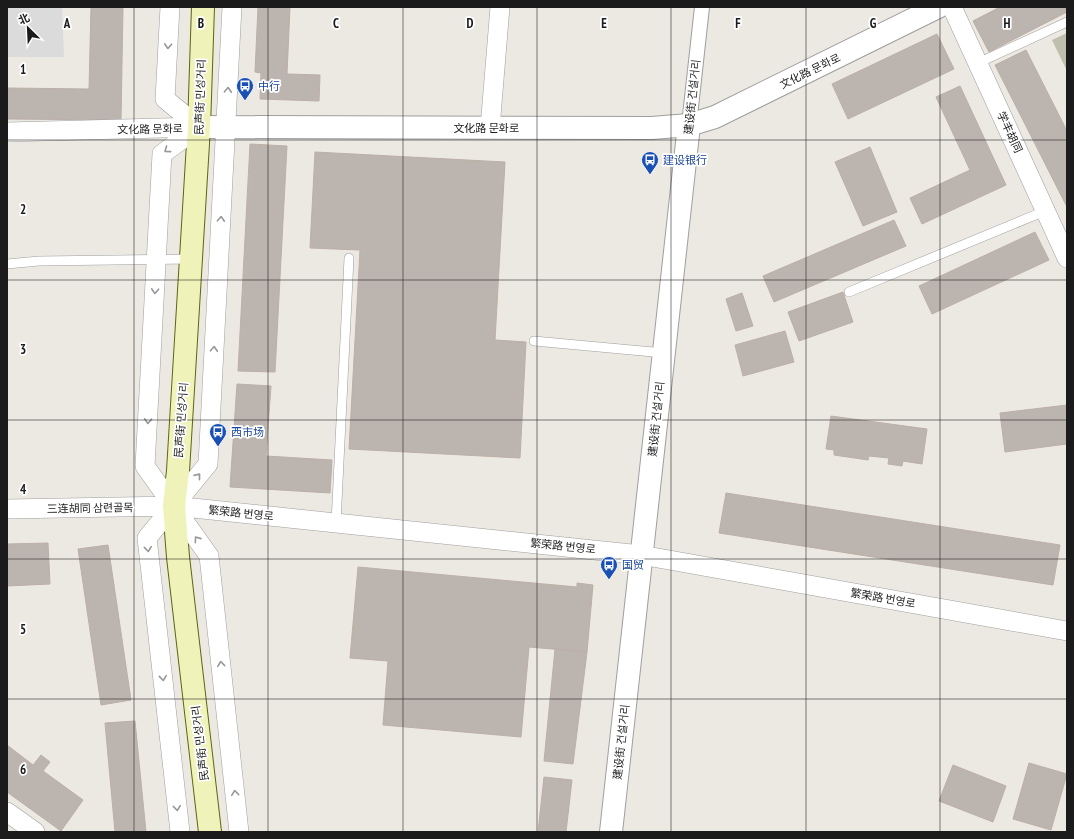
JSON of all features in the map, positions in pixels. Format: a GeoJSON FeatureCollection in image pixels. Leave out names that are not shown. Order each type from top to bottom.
{"type":"FeatureCollection","features":[{"type":"Feature","properties":{"kind":"main road","name":"民声街 민성거리"},"geometry":{"type":"LineString","coordinates":[[203,7],[199,127],[178,471],[174,506],[178,557],[210,832]]}},
{"type":"Feature","properties":{"kind":"street"},"geometry":{"type":"LineString","coordinates":[[170,7],[165,99],[199,127],[162,154],[145,466],[209,556],[239,832]]}},
{"type":"Feature","properties":{"kind":"street"},"geometry":{"type":"LineString","coordinates":[[180,832],[147,538],[208,464],[232,7]]}},
{"type":"Feature","properties":{"kind":"street"},"geometry":{"type":"LineString","coordinates":[[490,128],[500,7]]}},
{"type":"Feature","properties":{"kind":"street","name":"建设街 건설거리"},"geometry":{"type":"LineString","coordinates":[[611,832],[702,7]]}},
{"type":"Feature","properties":{"kind":"street","name":"文化路 문화로"},"geometry":{"type":"LineString","coordinates":[[7,132],[199,127],[652,128],[689,125],[715,117],[938,7]]}},
{"type":"Feature","properties":{"kind":"street","name":"学丰胡同"},"geometry":{"type":"LineString","coordinates":[[952,7],[1067,258]]}},
{"type":"Feature","properties":{"kind":"street","name":"三连胡同 삼련골목"},"geometry":{"type":"LineString","coordinates":[[7,510],[174,506]]}},
{"type":"Feature","properties":{"kind":"street","name":"繁荣路 번영로"},"geometry":{"type":"LineString","coordinates":[[174,506],[641,554],[1067,631]]}},
{"type":"Feature","properties":{"kind":"street"},"geometry":{"type":"LineString","coordinates":[[7,812],[35,832]]}},
{"type":"Feature","properties":{"kind":"lane"},"geometry":{"type":"LineString","coordinates":[[978,63],[1067,22]]}},
{"type":"Feature","properties":{"kind":"lane"},"geometry":{"type":"LineString","coordinates":[[849,292],[1045,211]]}},
{"type":"Feature","properties":{"kind":"lane"},"geometry":{"type":"LineString","coordinates":[[336,523],[349,258]]}},
{"type":"Feature","properties":{"kind":"lane"},"geometry":{"type":"LineString","coordinates":[[7,264],[39,261],[191,259]]}},
{"type":"Feature","properties":{"kind":"lane"},"geometry":{"type":"LineString","coordinates":[[534,341],[664,352]]}},
{"type":"Feature","properties":{"kind":"shaded area"},"geometry":{"type":"Polygon","coordinates":[[[7,7],[62,7],[64,57],[7,57],[7,7]]]}},
{"type":"Feature","properties":{"kind":"shaded area"},"geometry":{"type":"Polygon","coordinates":[[[1067,33],[1067,71],[1052,40],[1067,33]]]}},
{"type":"Feature","properties":{"kind":"building"},"geometry":{"type":"Polygon","coordinates":[[[91,7],[123,7],[121,120],[7,119],[7,88],[89,89],[91,7]]]}},
{"type":"Feature","properties":{"kind":"building"},"geometry":{"type":"Polygon","coordinates":[[[258,7],[290,7],[287,74],[320,75],[319,101],[260,99],[261,73],[255,72],[258,7]]]}},
{"type":"Feature","properties":{"kind":"building"},"geometry":{"type":"Polygon","coordinates":[[[1000,7],[1067,7],[1067,12],[989,52],[973,21],[1000,7]]]}},
{"type":"Feature","properties":{"kind":"building"},"geometry":{"type":"Polygon","coordinates":[[[937,34],[954,69],[848,119],[832,84],[937,34]]]}},
{"type":"Feature","properties":{"kind":"building"},"geometry":{"type":"Polygon","coordinates":[[[1026,50],[1067,131],[1067,207],[995,65],[1026,50]]]}},
{"type":"Feature","properties":{"kind":"building"},"geometry":{"type":"Polygon","coordinates":[[[960,86],[1006,185],[922,224],[910,198],[970,170],[936,97],[960,86]]]}},
{"type":"Feature","properties":{"kind":"building"},"geometry":{"type":"Polygon","coordinates":[[[250,144],[287,146],[275,372],[238,371],[250,144]]]}},
{"type":"Feature","properties":{"kind":"building"},"geometry":{"type":"Polygon","coordinates":[[[870,147],[897,212],[863,226],[835,162],[870,147]]]}},
{"type":"Feature","properties":{"kind":"building"},"geometry":{"type":"Polygon","coordinates":[[[315,152],[505,162],[495,340],[526,342],[520,458],[349,449],[360,250],[310,248],[315,152]]]}},
{"type":"Feature","properties":{"kind":"building"},"geometry":{"type":"Polygon","coordinates":[[[894,220],[906,246],[774,302],[763,276],[894,220]]]}},
{"type":"Feature","properties":{"kind":"building"},"geometry":{"type":"Polygon","coordinates":[[[1035,232],[1049,260],[932,314],[919,286],[1035,232]]]}},
{"type":"Feature","properties":{"kind":"building"},"geometry":{"type":"Polygon","coordinates":[[[843,292],[853,322],[799,341],[788,312],[843,292]]]}},
{"type":"Feature","properties":{"kind":"building"},"geometry":{"type":"Polygon","coordinates":[[[742,293],[753,326],[736,331],[726,299],[742,293]]]}},
{"type":"Feature","properties":{"kind":"building"},"geometry":{"type":"Polygon","coordinates":[[[785,331],[794,362],[743,376],[735,345],[785,331]]]}},
{"type":"Feature","properties":{"kind":"building"},"geometry":{"type":"Polygon","coordinates":[[[237,384],[271,386],[266,456],[332,460],[330,493],[230,487],[237,384]]]}},
{"type":"Feature","properties":{"kind":"building"},"geometry":{"type":"Polygon","coordinates":[[[1067,405],[1067,444],[1005,452],[1000,413],[1067,405]]]}},
{"type":"Feature","properties":{"kind":"building"},"geometry":{"type":"Polygon","coordinates":[[[831,416],[927,429],[922,464],[903,461],[902,466],[888,464],[889,458],[869,456],[868,460],[834,455],[834,450],[826,449],[831,416]]]}},
{"type":"Feature","properties":{"kind":"building"},"geometry":{"type":"Polygon","coordinates":[[[726,493],[1060,545],[1053,585],[719,533],[726,493]]]}},
{"type":"Feature","properties":{"kind":"building"},"geometry":{"type":"Polygon","coordinates":[[[48,543],[50,584],[7,586],[7,544],[48,543]]]}},
{"type":"Feature","properties":{"kind":"building"},"geometry":{"type":"Polygon","coordinates":[[[108,545],[131,700],[101,705],[78,549],[108,545]]]}},
{"type":"Feature","properties":{"kind":"building"},"geometry":{"type":"Polygon","coordinates":[[[358,567],[577,587],[577,583],[593,585],[587,652],[529,647],[521,737],[383,725],[388,661],[350,658],[358,567]]]}},
{"type":"Feature","properties":{"kind":"building"},"geometry":{"type":"Polygon","coordinates":[[[555,649],[587,652],[573,764],[544,761],[555,649]]]}},
{"type":"Feature","properties":{"kind":"building"},"geometry":{"type":"Polygon","coordinates":[[[135,721],[146,832],[115,832],[105,723],[135,721]]]}},
{"type":"Feature","properties":{"kind":"building"},"geometry":{"type":"Polygon","coordinates":[[[7,745],[33,765],[41,755],[50,762],[43,771],[83,800],[61,831],[7,792],[7,745]]]}},
{"type":"Feature","properties":{"kind":"building"},"geometry":{"type":"Polygon","coordinates":[[[1029,763],[1067,774],[1051,830],[1013,819],[1029,763]]]}},
{"type":"Feature","properties":{"kind":"building"},"geometry":{"type":"Polygon","coordinates":[[[953,765],[1006,786],[993,822],[939,801],[953,765]]]}},
{"type":"Feature","properties":{"kind":"building"},"geometry":{"type":"Polygon","coordinates":[[[544,777],[572,780],[566,832],[538,832],[544,777]]]}},
{"type":"Feature","properties":{"kind":"place","name":"中行"},"geometry":{"type":"Point","coordinates":[245,101]}},
{"type":"Feature","properties":{"kind":"place","name":"建设银行"},"geometry":{"type":"Point","coordinates":[650,175]}},
{"type":"Feature","properties":{"kind":"place","name":"西市场"},"geometry":{"type":"Point","coordinates":[218,447]}},
{"type":"Feature","properties":{"kind":"place","name":"国贸"},"geometry":{"type":"Point","coordinates":[609,580]}}]}
